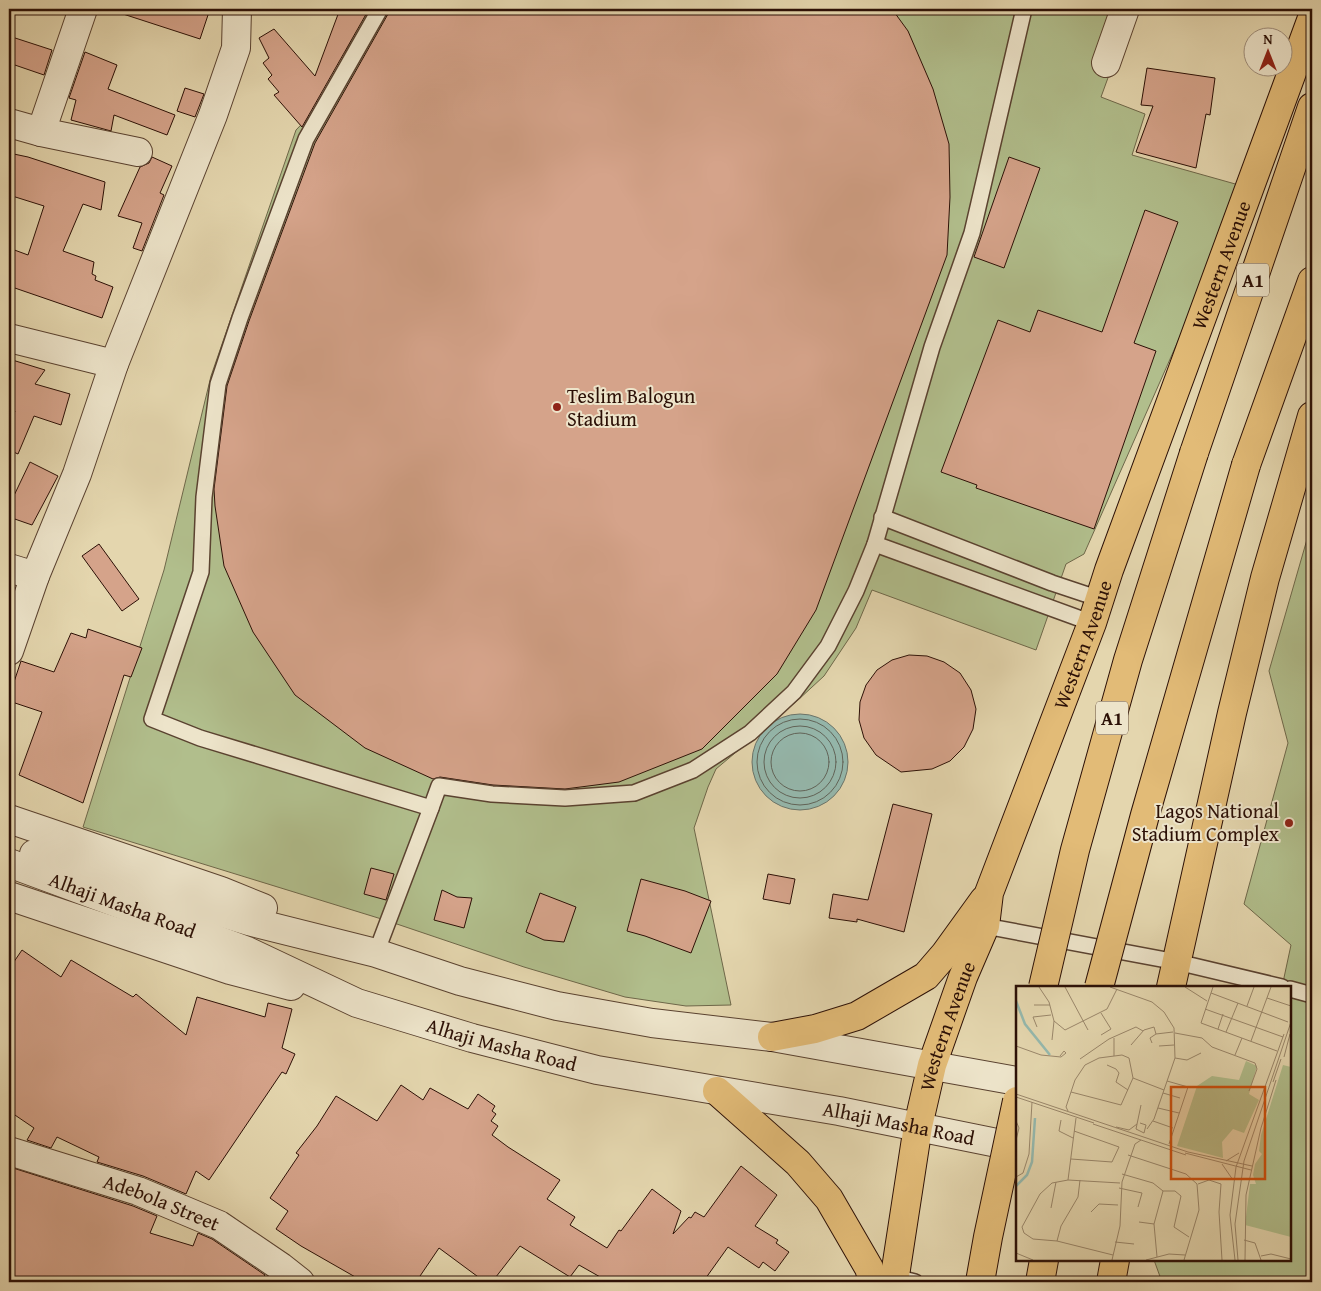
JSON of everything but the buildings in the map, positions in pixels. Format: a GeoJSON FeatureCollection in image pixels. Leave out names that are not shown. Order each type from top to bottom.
{"type":"FeatureCollection","features":[{"type":"Feature","properties":{"kind":"main road","name":"Western Avenue"},"geometry":{"type":"LineString","coordinates":[[894,1281],[918,1126],[932,1065],[963,976],[985,926],[989,893],[1096,611],[1312,18]]}},
{"type":"Feature","properties":{"kind":"main road","name":"Western Avenue"},"geometry":{"type":"LineString","coordinates":[[1043,986],[1075,850],[1128,660],[1194,453],[1312,108]]}},
{"type":"Feature","properties":{"kind":"main road"},"geometry":{"type":"LineString","coordinates":[[1099,986],[1145,815],[1246,465],[1312,281]]}},
{"type":"Feature","properties":{"kind":"main road"},"geometry":{"type":"LineString","coordinates":[[1174,975],[1232,713],[1265,578],[1312,416]]}},
{"type":"Feature","properties":{"kind":"main road"},"geometry":{"type":"LineString","coordinates":[[772,1037],[815,1029],[857,1016],[926,976],[945,954],[989,893]]}},
{"type":"Feature","properties":{"kind":"main road"},"geometry":{"type":"LineString","coordinates":[[717,1091],[798,1163],[829,1199],[869,1268],[894,1281]]}},
{"type":"Feature","properties":{"kind":"main road"},"geometry":{"type":"LineString","coordinates":[[980,1282],[1016,1106]]}},
{"type":"Feature","properties":{"kind":"main road"},"geometry":{"type":"LineString","coordinates":[[1040,1282],[1044,1261]]}},
{"type":"Feature","properties":{"kind":"main road"},"geometry":{"type":"LineString","coordinates":[[1111,1282],[1115,1261]]}},
{"type":"Feature","properties":{"kind":"street"},"geometry":{"type":"LineString","coordinates":[[41,132],[83,9]]}},
{"type":"Feature","properties":{"kind":"street"},"geometry":{"type":"LineString","coordinates":[[9,651],[35,576],[77,474],[114,364],[213,115],[236,48],[237,9]]}},
{"type":"Feature","properties":{"kind":"street"},"geometry":{"type":"LineString","coordinates":[[1106,63],[1125,9]]}},
{"type":"Feature","properties":{"kind":"street"},"geometry":{"type":"LineString","coordinates":[[9,123],[41,132],[138,152]]}},
{"type":"Feature","properties":{"kind":"street"},"geometry":{"type":"LineString","coordinates":[[9,338],[114,364]]}},
{"type":"Feature","properties":{"kind":"street"},"geometry":{"type":"LineString","coordinates":[[9,568],[35,576]]}},
{"type":"Feature","properties":{"kind":"street"},"geometry":{"type":"LineString","coordinates":[[9,819],[221,891],[376,953]]}},
{"type":"Feature","properties":{"kind":"street","name":"Alhaji Masha Road"},"geometry":{"type":"LineString","coordinates":[[16,857],[376,953],[460,981],[558,1006],[652,1023],[772,1037],[1016,1081]]}},
{"type":"Feature","properties":{"kind":"street","name":"Alhaji Masha Road"},"geometry":{"type":"LineString","coordinates":[[16,857],[247,951],[357,1003],[472,1038],[597,1070],[839,1111],[1016,1147]]}},
{"type":"Feature","properties":{"kind":"street"},"geometry":{"type":"LineString","coordinates":[[9,896],[230,970],[357,1003]]}},
{"type":"Feature","properties":{"kind":"street","name":"Adebola Street"},"geometry":{"type":"LineString","coordinates":[[9,1151],[138,1191],[219,1225],[300,1282]]}},
{"type":"Feature","properties":{"kind":"lane"},"geometry":{"type":"LineString","coordinates":[[380,9],[306,139],[243,309],[218,384],[204,497],[200,572],[152,719],[200,738],[431,808]]}},
{"type":"Feature","properties":{"kind":"lane"},"geometry":{"type":"LineString","coordinates":[[376,953],[440,786],[492,794],[565,798],[634,793],[692,770],[750,733],[794,692],[828,646],[856,591],[875,544],[932,347],[972,233],[1024,9]]}},
{"type":"Feature","properties":{"kind":"lane"},"geometry":{"type":"LineString","coordinates":[[882,518],[1052,583],[1096,611]]}},
{"type":"Feature","properties":{"kind":"lane"},"geometry":{"type":"LineString","coordinates":[[875,544],[1096,611]]}},
{"type":"Feature","properties":{"kind":"lane"},"geometry":{"type":"LineString","coordinates":[[985,926],[1174,975],[1273,986]]}},
{"type":"Feature","properties":{"kind":"lane"},"geometry":{"type":"LineString","coordinates":[[1291,989],[1312,995]]}},
{"type":"Feature","properties":{"kind":"green space","name":"Teslim Balogun Stadium"},"geometry":{"type":"Polygon","coordinates":[[[365,9],[1133,9],[1101,97],[1145,114],[1132,155],[1246,187],[1084,554],[1066,564],[1036,650],[872,590],[856,628],[824,676],[716,769],[694,828],[731,1005],[686,1006],[625,997],[524,967],[388,921],[83,827],[164,570],[211,376],[296,130],[323,102],[365,9]]]}},
{"type":"Feature","properties":{"kind":"green space","name":"Lagos National Stadium Complex"},"geometry":{"type":"Polygon","coordinates":[[[1312,522],[1312,1282],[1162,1282],[1154,1261],[1291,1261],[1291,986],[1282,986],[1291,945],[1244,904],[1288,743],[1269,671],[1312,522]]]}},
{"type":"Feature","properties":{"kind":"water"},"geometry":{"type":"Polygon","coordinates":[[[800,714],[818,718],[834,728],[844,744],[848,762],[844,780],[834,796],[818,806],[800,810],[782,806],[766,796],[756,780],[752,762],[756,744],[766,728],[782,718],[800,714]]]}},
{"type":"Feature","properties":{"kind":"place","name":"Teslim Balogun Stadium"},"geometry":{"type":"Point","coordinates":[557,407]}},
{"type":"Feature","properties":{"kind":"place","name":"Lagos National Stadium Complex"},"geometry":{"type":"Point","coordinates":[1289,823]}}]}
